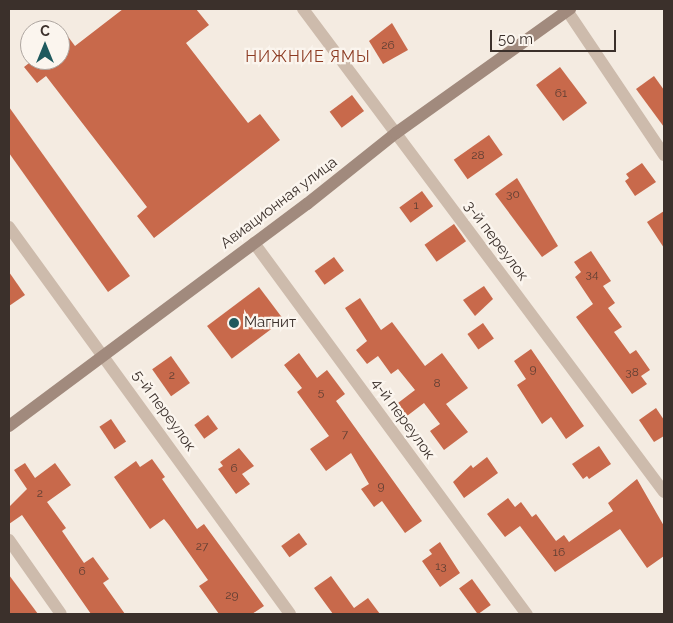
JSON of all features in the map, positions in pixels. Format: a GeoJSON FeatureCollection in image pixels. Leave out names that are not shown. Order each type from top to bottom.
{"type":"FeatureCollection","features":[{"type":"Feature","properties":{"kind":"main road","name":"Авиационная улица"},"geometry":{"type":"LineString","coordinates":[[9,426],[254,243],[396,133],[567,9]]}},
{"type":"Feature","properties":{"kind":"street","name":"3-й переулок"},"geometry":{"type":"LineString","coordinates":[[303,9],[664,492]]}},
{"type":"Feature","properties":{"kind":"street"},"geometry":{"type":"LineString","coordinates":[[567,9],[664,155]]}},
{"type":"Feature","properties":{"kind":"street","name":"5-й переулок"},"geometry":{"type":"LineString","coordinates":[[9,228],[290,614]]}},
{"type":"Feature","properties":{"kind":"street","name":"4-й переулок"},"geometry":{"type":"LineString","coordinates":[[254,243],[527,614]]}},
{"type":"Feature","properties":{"kind":"street"},"geometry":{"type":"LineString","coordinates":[[9,540],[61,614]]}},
{"type":"Feature","properties":{"kind":"building"},"geometry":{"type":"Polygon","coordinates":[[[123,9],[196,9],[209,25],[186,43],[248,123],[260,114],[280,140],[154,238],[137,216],[147,207],[46,76],[37,83],[26,70],[70,70],[70,39],[75,46],[123,9]]]}},
{"type":"Feature","properties":{"kind":"building"},"geometry":{"type":"Polygon","coordinates":[[[392,23],[408,50],[383,64],[369,41],[392,23]]]}},
{"type":"Feature","properties":{"kind":"building"},"geometry":{"type":"Polygon","coordinates":[[[560,67],[587,103],[563,121],[536,85],[560,67]]]}},
{"type":"Feature","properties":{"kind":"building"},"geometry":{"type":"Polygon","coordinates":[[[654,76],[664,90],[664,127],[636,89],[654,76]]]}},
{"type":"Feature","properties":{"kind":"building"},"geometry":{"type":"Polygon","coordinates":[[[352,95],[364,111],[342,128],[330,112],[352,95]]]}},
{"type":"Feature","properties":{"kind":"building"},"geometry":{"type":"Polygon","coordinates":[[[9,107],[130,276],[108,292],[9,153],[9,107]]]}},
{"type":"Feature","properties":{"kind":"building"},"geometry":{"type":"Polygon","coordinates":[[[489,135],[503,155],[468,179],[454,160],[489,135]]]}},
{"type":"Feature","properties":{"kind":"building"},"geometry":{"type":"Polygon","coordinates":[[[642,163],[656,182],[635,196],[625,181],[629,178],[626,174],[642,163]]]}},
{"type":"Feature","properties":{"kind":"building"},"geometry":{"type":"Polygon","coordinates":[[[517,178],[558,246],[542,257],[495,194],[517,178]]]}},
{"type":"Feature","properties":{"kind":"building"},"geometry":{"type":"Polygon","coordinates":[[[422,191],[433,206],[411,223],[399,207],[422,191]]]}},
{"type":"Feature","properties":{"kind":"building"},"geometry":{"type":"Polygon","coordinates":[[[664,211],[664,248],[647,222],[664,211]]]}},
{"type":"Feature","properties":{"kind":"building"},"geometry":{"type":"Polygon","coordinates":[[[454,224],[466,241],[437,262],[425,245],[454,224]]]}},
{"type":"Feature","properties":{"kind":"building"},"geometry":{"type":"Polygon","coordinates":[[[591,251],[611,281],[603,286],[615,303],[608,308],[622,327],[614,332],[630,354],[636,350],[650,370],[641,376],[647,384],[632,394],[576,317],[593,304],[575,277],[581,272],[574,262],[591,251]]]}},
{"type":"Feature","properties":{"kind":"building"},"geometry":{"type":"Polygon","coordinates":[[[334,257],[344,271],[325,285],[315,271],[334,257]]]}},
{"type":"Feature","properties":{"kind":"building"},"geometry":{"type":"Polygon","coordinates":[[[9,272],[25,295],[9,306],[9,272]]]}},
{"type":"Feature","properties":{"kind":"building"},"geometry":{"type":"Polygon","coordinates":[[[484,286],[493,299],[475,316],[463,300],[484,286]]]}},
{"type":"Feature","properties":{"kind":"building"},"geometry":{"type":"Polygon","coordinates":[[[259,287],[284,320],[232,359],[207,326],[259,287]]]}},
{"type":"Feature","properties":{"kind":"building"},"geometry":{"type":"Polygon","coordinates":[[[360,298],[381,330],[392,322],[425,366],[442,353],[468,388],[446,404],[468,432],[444,450],[430,431],[440,424],[424,403],[407,416],[398,403],[415,390],[398,369],[391,374],[378,356],[367,364],[356,350],[367,341],[345,308],[360,298]]]}},
{"type":"Feature","properties":{"kind":"building"},"geometry":{"type":"Polygon","coordinates":[[[483,323],[494,339],[478,349],[467,334],[483,323]]]}},
{"type":"Feature","properties":{"kind":"building"},"geometry":{"type":"Polygon","coordinates":[[[531,349],[584,426],[566,439],[551,417],[542,424],[517,385],[526,379],[514,361],[531,349]]]}},
{"type":"Feature","properties":{"kind":"building"},"geometry":{"type":"Polygon","coordinates":[[[299,353],[317,378],[327,370],[345,394],[336,401],[422,521],[405,533],[382,501],[374,507],[361,489],[369,484],[351,453],[326,471],[310,449],[329,436],[297,392],[302,388],[284,365],[299,353]]]}},
{"type":"Feature","properties":{"kind":"building"},"geometry":{"type":"Polygon","coordinates":[[[171,356],[190,383],[171,396],[152,369],[171,356]]]}},
{"type":"Feature","properties":{"kind":"building"},"geometry":{"type":"Polygon","coordinates":[[[656,408],[664,420],[664,436],[654,442],[639,420],[656,408]]]}},
{"type":"Feature","properties":{"kind":"building"},"geometry":{"type":"Polygon","coordinates":[[[208,415],[218,429],[204,439],[194,425],[208,415]]]}},
{"type":"Feature","properties":{"kind":"building"},"geometry":{"type":"Polygon","coordinates":[[[111,419],[126,441],[114,449],[99,427],[111,419]]]}},
{"type":"Feature","properties":{"kind":"building"},"geometry":{"type":"Polygon","coordinates":[[[599,446],[611,464],[589,479],[587,476],[583,479],[572,464],[599,446]]]}},
{"type":"Feature","properties":{"kind":"building"},"geometry":{"type":"Polygon","coordinates":[[[239,448],[254,466],[242,474],[250,484],[236,494],[218,469],[223,466],[220,462],[239,448]]]}},
{"type":"Feature","properties":{"kind":"building"},"geometry":{"type":"Polygon","coordinates":[[[487,457],[498,473],[464,498],[453,482],[471,465],[473,468],[487,457]]]}},
{"type":"Feature","properties":{"kind":"building"},"geometry":{"type":"Polygon","coordinates":[[[152,459],[165,477],[162,479],[197,529],[204,524],[264,606],[252,614],[219,614],[199,586],[208,580],[169,525],[164,519],[150,529],[114,477],[136,461],[140,467],[152,459]]]}},
{"type":"Feature","properties":{"kind":"building"},"geometry":{"type":"Polygon","coordinates":[[[25,463],[35,478],[55,463],[71,485],[47,502],[66,528],[62,531],[84,563],[93,557],[109,579],[103,583],[125,614],[91,614],[22,515],[9,524],[9,507],[27,489],[14,470],[25,463]]]}},
{"type":"Feature","properties":{"kind":"building"},"geometry":{"type":"Polygon","coordinates":[[[637,479],[664,526],[664,556],[647,568],[620,529],[555,572],[520,526],[505,537],[487,514],[508,498],[515,507],[521,502],[532,517],[536,514],[556,541],[564,535],[569,542],[613,511],[608,503],[637,479]]]}},
{"type":"Feature","properties":{"kind":"building"},"geometry":{"type":"Polygon","coordinates":[[[299,533],[307,544],[289,557],[281,546],[299,533]]]}},
{"type":"Feature","properties":{"kind":"building"},"geometry":{"type":"Polygon","coordinates":[[[440,542],[460,573],[440,587],[422,561],[432,554],[429,550],[440,542]]]}},
{"type":"Feature","properties":{"kind":"building"},"geometry":{"type":"Polygon","coordinates":[[[9,575],[38,614],[9,614],[9,575]]]}},
{"type":"Feature","properties":{"kind":"building"},"geometry":{"type":"Polygon","coordinates":[[[331,576],[354,608],[368,598],[380,614],[333,614],[314,588],[331,576]]]}},
{"type":"Feature","properties":{"kind":"building"},"geometry":{"type":"Polygon","coordinates":[[[472,579],[491,605],[478,614],[459,588],[472,579]]]}},
{"type":"Feature","properties":{"kind":"place","name":"Магнит"},"geometry":{"type":"Point","coordinates":[234,323]}},
{"type":"Feature","properties":{"kind":"district","name":"НИЖНИЕ ЯМЫ"},"geometry":{"type":"Point","coordinates":[308,57]}}]}
